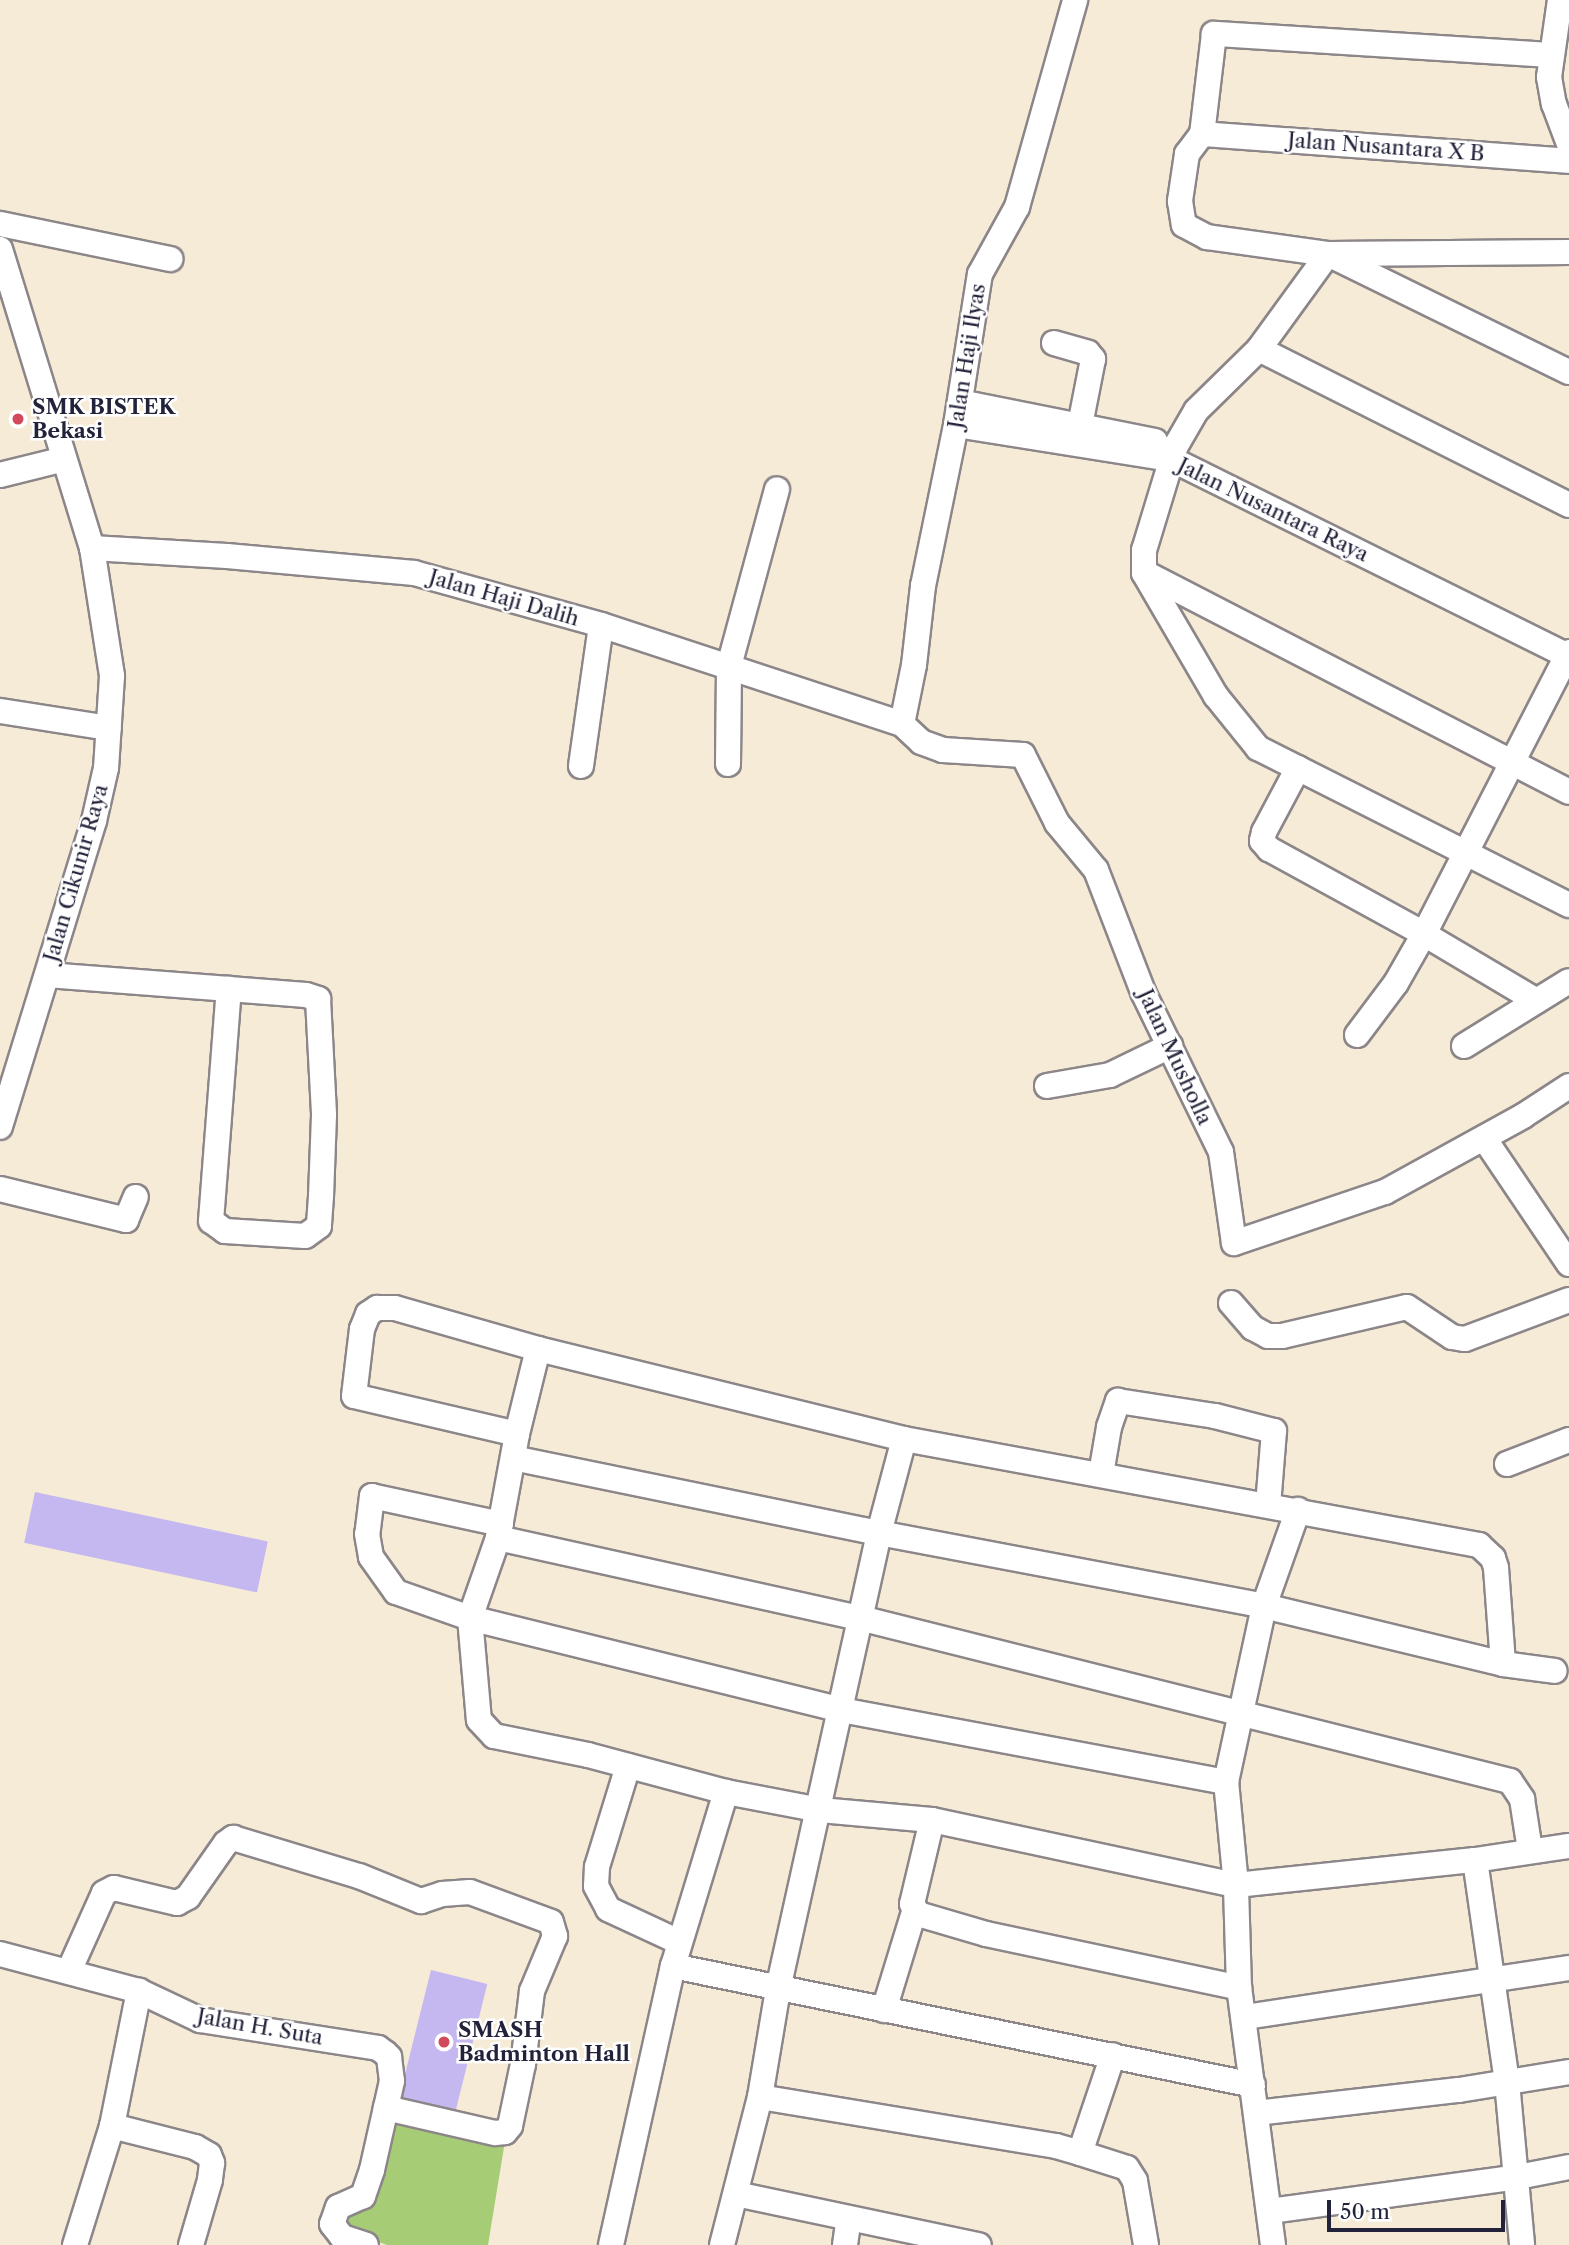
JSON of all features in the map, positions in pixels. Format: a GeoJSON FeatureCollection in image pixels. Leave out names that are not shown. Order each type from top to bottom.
{"type":"FeatureCollection","features":[{"type":"Feature","properties":{"kind":"street","name":"Jalan Haji Ilyas"},"geometry":{"type":"LineString","coordinates":[[902,724],[914,665],[923,586],[958,413],[980,274],[1017,207],[1075,0]]}},
{"type":"Feature","properties":{"kind":"street"},"geometry":{"type":"LineString","coordinates":[[1560,0],[1555,45],[1550,55],[1549,77],[1554,103],[1569,144]]}},
{"type":"Feature","properties":{"kind":"street"},"geometry":{"type":"LineString","coordinates":[[1550,55],[1214,34],[1202,134],[1187,154],[1180,201],[1184,225],[1207,237],[1328,254],[1569,253]]}},
{"type":"Feature","properties":{"kind":"street","name":"Jalan Nusantara X B"},"geometry":{"type":"LineString","coordinates":[[1202,134],[1569,161]]}},
{"type":"Feature","properties":{"kind":"street"},"geometry":{"type":"LineString","coordinates":[[0,224],[170,259]]}},
{"type":"Feature","properties":{"kind":"street","name":"Jalan Cikunir Raya"},"geometry":{"type":"LineString","coordinates":[[0,249],[92,548],[112,676],[106,768],[94,821],[0,1127]]}},
{"type":"Feature","properties":{"kind":"street"},"geometry":{"type":"LineString","coordinates":[[1328,254],[1259,349],[1196,411],[1174,452],[1144,550],[1144,573],[1216,696],[1258,748],[1569,905]]}},
{"type":"Feature","properties":{"kind":"street"},"geometry":{"type":"LineString","coordinates":[[1328,254],[1569,372]]}},
{"type":"Feature","properties":{"kind":"street"},"geometry":{"type":"LineString","coordinates":[[1054,343],[1088,353],[1093,359],[1080,425]]}},
{"type":"Feature","properties":{"kind":"street"},"geometry":{"type":"LineString","coordinates":[[1259,349],[1569,505]]}},
{"type":"Feature","properties":{"kind":"street","name":"Jalan Nusantara Raya"},"geometry":{"type":"LineString","coordinates":[[958,413],[1080,425],[1174,452],[1569,652]]}},
{"type":"Feature","properties":{"kind":"street","name":"Jalan Nusantara Raya"},"geometry":{"type":"LineString","coordinates":[[958,413],[1174,452]]}},
{"type":"Feature","properties":{"kind":"street"},"geometry":{"type":"LineString","coordinates":[[0,475],[64,459]]}},
{"type":"Feature","properties":{"kind":"street"},"geometry":{"type":"LineString","coordinates":[[728,764],[729,667],[777,489]]}},
{"type":"Feature","properties":{"kind":"street","name":"Jalan Haji Dalih"},"geometry":{"type":"LineString","coordinates":[[92,548],[228,556],[414,573],[601,625],[902,724]]}},
{"type":"Feature","properties":{"kind":"street"},"geometry":{"type":"LineString","coordinates":[[1144,573],[1569,792]]}},
{"type":"Feature","properties":{"kind":"street"},"geometry":{"type":"LineString","coordinates":[[581,766],[601,625]]}},
{"type":"Feature","properties":{"kind":"street"},"geometry":{"type":"LineString","coordinates":[[1357,1035],[1396,983],[1424,934],[1514,764],[1569,652]]}},
{"type":"Feature","properties":{"kind":"street"},"geometry":{"type":"LineString","coordinates":[[0,711],[109,728]]}},
{"type":"Feature","properties":{"kind":"street","name":"Jalan Musholla"},"geometry":{"type":"LineString","coordinates":[[902,724],[921,742],[943,750],[1023,755],[1057,823],[1096,870],[1143,992],[1221,1152],[1234,1243],[1385,1192],[1484,1138]]}},
{"type":"Feature","properties":{"kind":"street"},"geometry":{"type":"LineString","coordinates":[[1298,768],[1262,841],[1269,849],[1424,934],[1537,1001]]}},
{"type":"Feature","properties":{"kind":"street"},"geometry":{"type":"LineString","coordinates":[[47,975],[229,989],[306,995],[312,996],[320,1004],[324,1115],[321,1196],[319,1226],[305,1236],[225,1231],[211,1221],[229,989]]}},
{"type":"Feature","properties":{"kind":"street"},"geometry":{"type":"LineString","coordinates":[[1464,1046],[1569,981]]}},
{"type":"Feature","properties":{"kind":"street"},"geometry":{"type":"LineString","coordinates":[[1047,1086],[1110,1075],[1170,1046]]}},
{"type":"Feature","properties":{"kind":"street"},"geometry":{"type":"LineString","coordinates":[[1569,1086],[1484,1138],[1569,1264]]}},
{"type":"Feature","properties":{"kind":"street"},"geometry":{"type":"LineString","coordinates":[[0,1189],[126,1220],[136,1198]]}},
{"type":"Feature","properties":{"kind":"street"},"geometry":{"type":"LineString","coordinates":[[1231,1303],[1253,1328],[1268,1336],[1282,1336],[1407,1307],[1452,1337],[1465,1339],[1569,1300]]}},
{"type":"Feature","properties":{"kind":"street"},"geometry":{"type":"LineString","coordinates":[[517,1434],[354,1396],[362,1329],[368,1314],[377,1308],[395,1308],[538,1349],[904,1439],[1479,1545],[1493,1558],[1496,1568],[1503,1664]]}},
{"type":"Feature","properties":{"kind":"street"},"geometry":{"type":"LineString","coordinates":[[538,1349],[517,1434],[500,1531],[470,1618],[479,1720],[485,1729],[506,1740],[588,1755],[726,1792],[820,1810],[932,1820],[1236,1885],[1475,1860],[1569,1846]]}},
{"type":"Feature","properties":{"kind":"street"},"geometry":{"type":"LineString","coordinates":[[1101,1474],[1109,1427],[1118,1401],[1215,1416],[1274,1431],[1268,1505]]}},
{"type":"Feature","properties":{"kind":"street"},"geometry":{"type":"LineString","coordinates":[[722,2245],[760,2097],[778,1989],[820,1810],[879,1534],[904,1439]]}},
{"type":"Feature","properties":{"kind":"street"},"geometry":{"type":"LineString","coordinates":[[1507,1464],[1569,1440]]}},
{"type":"Feature","properties":{"kind":"street"},"geometry":{"type":"LineString","coordinates":[[513,1458],[879,1534],[1264,1606],[1503,1664],[1555,1671]]}},
{"type":"Feature","properties":{"kind":"street"},"geometry":{"type":"LineString","coordinates":[[1226,1782],[841,1710],[470,1618],[396,1592],[371,1557],[366,1534],[372,1496],[500,1531],[1510,1781],[1518,1788],[1522,1799],[1530,1850]]}},
{"type":"Feature","properties":{"kind":"street"},"geometry":{"type":"LineString","coordinates":[[1273,2245],[1245,2017],[1239,1988],[1236,1885],[1226,1782],[1264,1606],[1298,1510]]}},
{"type":"Feature","properties":{"kind":"street"},"geometry":{"type":"LineString","coordinates":[[628,1766],[597,1867],[596,1886],[607,1909],[676,1954],[778,1989],[1253,2085]]}},
{"type":"Feature","properties":{"kind":"street"},"geometry":{"type":"LineString","coordinates":[[611,2245],[676,1954],[726,1792]]}},
{"type":"Feature","properties":{"kind":"street"},"geometry":{"type":"LineString","coordinates":[[884,2010],[914,1912],[912,1904],[932,1820]]}},
{"type":"Feature","properties":{"kind":"street"},"geometry":{"type":"LineString","coordinates":[[69,1971],[104,1893],[114,1888],[177,1903],[188,1898],[226,1843],[233,1838],[359,1876],[421,1901],[442,1894],[470,1892],[551,1922],[555,1936],[532,1992],[523,2064],[510,2126],[505,2132],[495,2133],[386,2108]]}},
{"type":"Feature","properties":{"kind":"street"},"geometry":{"type":"LineString","coordinates":[[1475,1860],[1507,2082],[1518,2177],[1522,2245]]}},
{"type":"Feature","properties":{"kind":"street"},"geometry":{"type":"LineString","coordinates":[[914,1912],[986,1934],[1239,1988]]}},
{"type":"Feature","properties":{"kind":"street","name":"Jalan H. Suta"},"geometry":{"type":"LineString","coordinates":[[0,1954],[139,1991],[200,2020],[378,2048],[389,2057],[392,2081],[363,2196],[338,2207],[333,2214],[335,2231],[366,2245]]}},
{"type":"Feature","properties":{"kind":"street"},"geometry":{"type":"LineString","coordinates":[[1245,2017],[1491,1977],[1569,1968]]}},
{"type":"Feature","properties":{"kind":"street"},"geometry":{"type":"LineString","coordinates":[[75,2245],[112,2126],[139,1991]]}},
{"type":"Feature","properties":{"kind":"street"},"geometry":{"type":"LineString","coordinates":[[1080,2153],[1113,2055]]}},
{"type":"Feature","properties":{"kind":"street"},"geometry":{"type":"LineString","coordinates":[[1256,2113],[1569,2072]]}},
{"type":"Feature","properties":{"kind":"street"},"geometry":{"type":"LineString","coordinates":[[760,2097],[1056,2146],[1127,2168],[1135,2181],[1146,2245]]}},
{"type":"Feature","properties":{"kind":"street"},"geometry":{"type":"LineString","coordinates":[[112,2126],[195,2147],[208,2155],[212,2163],[210,2180],[191,2245]]}},
{"type":"Feature","properties":{"kind":"street"},"geometry":{"type":"LineString","coordinates":[[1270,2211],[1518,2177],[1569,2167]]}},
{"type":"Feature","properties":{"kind":"street"},"geometry":{"type":"LineString","coordinates":[[736,2194],[972,2244]]}},
{"type":"Feature","properties":{"kind":"street"},"geometry":{"type":"LineString","coordinates":[[845,2245],[849,2218]]}},
{"type":"Feature","properties":{"kind":"green space"},"geometry":{"type":"Polygon","coordinates":[[[394,2117],[505,2141],[488,2245],[387,2245],[343,2229],[346,2210],[394,2117]]]}},
{"type":"Feature","properties":{"kind":"building"},"geometry":{"type":"Polygon","coordinates":[[[35,1492],[268,1541],[257,1592],[24,1543],[35,1492]]]}},
{"type":"Feature","properties":{"kind":"building","name":"SMASH Badminton Hall"},"geometry":{"type":"Polygon","coordinates":[[[431,1970],[487,1984],[455,2114],[399,2100],[431,1970]]]}},
{"type":"Feature","properties":{"kind":"place","name":"SMK BISTEK Bekasi"},"geometry":{"type":"Point","coordinates":[18,419]}},
{"type":"Feature","properties":{"kind":"place","name":"SMASH Badminton Hall"},"geometry":{"type":"Point","coordinates":[444,2042]}}]}
